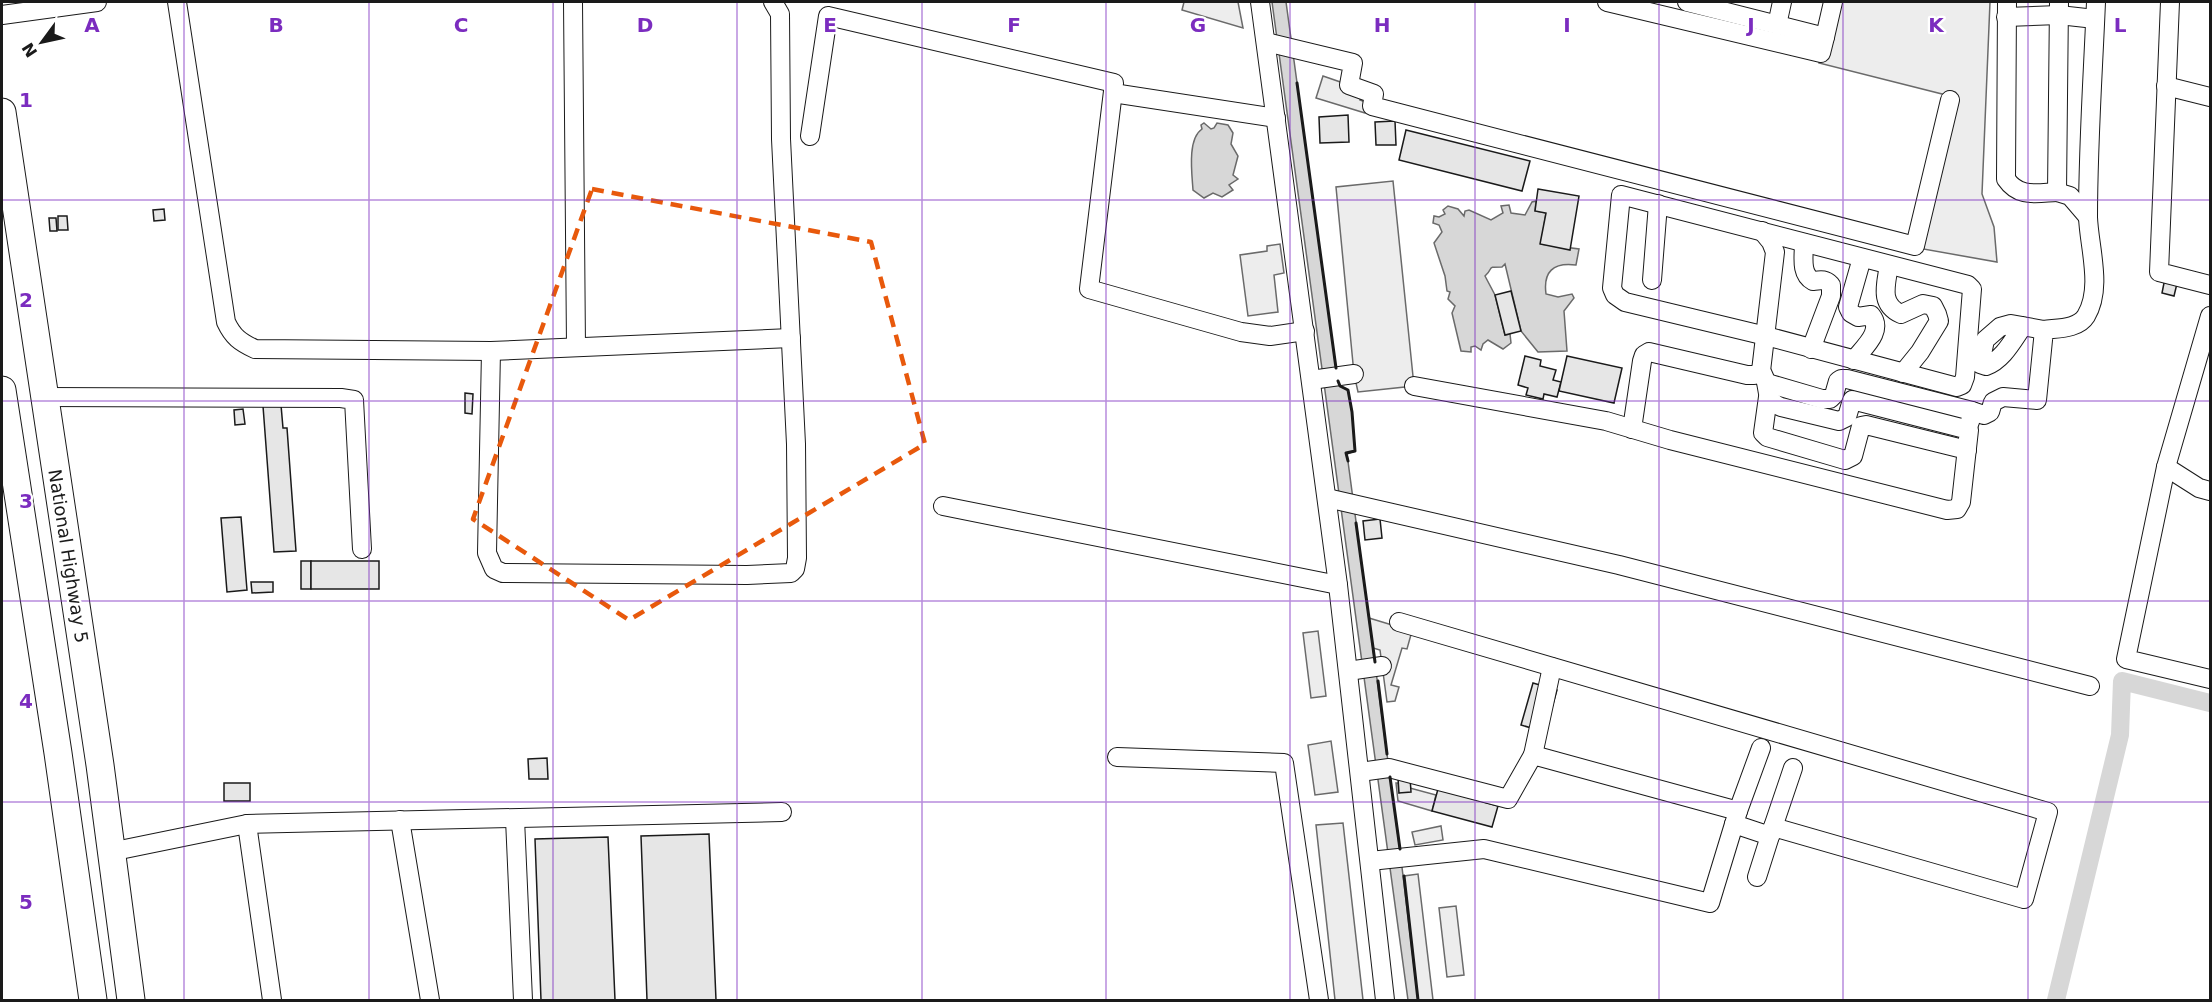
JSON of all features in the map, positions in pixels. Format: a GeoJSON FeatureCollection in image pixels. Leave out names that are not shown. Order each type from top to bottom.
{"type":"FeatureCollection","features":[{"type":"Feature","properties":{"kind":"highway","name":"National Highway 5"},"geometry":{"type":"LineString","coordinates":[[2,112],[99,754],[131,1000]]}},
{"type":"Feature","properties":{"kind":"highway"},"geometry":{"type":"LineString","coordinates":[[2,390],[58,753],[93,1000]]}},
{"type":"Feature","properties":{"kind":"street"},"geometry":{"type":"LineString","coordinates":[[2,15],[97,2]]}},
{"type":"Feature","properties":{"kind":"street"},"geometry":{"type":"LineString","coordinates":[[177,2],[226,322],[232,334],[241,342],[255,349],[491,351],[791,338]]}},
{"type":"Feature","properties":{"kind":"street"},"geometry":{"type":"LineString","coordinates":[[573,2],[576,347]]}},
{"type":"Feature","properties":{"kind":"street"},"geometry":{"type":"LineString","coordinates":[[491,351],[487,553],[494,569],[503,573],[747,575],[791,573],[795,568],[797,558],[796,444],[782,139],[780,14],[772,2]]}},
{"type":"Feature","properties":{"kind":"street"},"geometry":{"type":"LineString","coordinates":[[1260,2],[1279,46],[1276,118],[1305,331],[1331,377],[1340,502],[1338,585],[1367,668],[1375,770],[1370,861],[1385,1000]]}},
{"type":"Feature","properties":{"kind":"street"},"geometry":{"type":"LineString","coordinates":[[1607,2],[1821,54],[1833,2]]}},
{"type":"Feature","properties":{"kind":"street"},"geometry":{"type":"LineString","coordinates":[[1687,2],[1706,4],[1825,37]]}},
{"type":"Feature","properties":{"kind":"street"},"geometry":{"type":"LineString","coordinates":[[1777,25],[1782,2]]}},
{"type":"Feature","properties":{"kind":"street"},"geometry":{"type":"LineString","coordinates":[[2170,2],[2159,272],[2211,285]]}},
{"type":"Feature","properties":{"kind":"street"},"geometry":{"type":"LineString","coordinates":[[2057,192],[2059,8]]}},
{"type":"Feature","properties":{"kind":"street"},"geometry":{"type":"LineString","coordinates":[[2023,326],[2044,330],[2076,326],[2085,318],[2090,306],[2094,285],[2088,217],[2096,10],[2007,9],[2006,179],[2013,189],[2026,193],[2057,192],[2070,196],[2088,217]]}},
{"type":"Feature","properties":{"kind":"street"},"geometry":{"type":"LineString","coordinates":[[810,136],[828,16],[1114,83],[1089,289],[1240,332],[1270,336],[1305,331]]}},
{"type":"Feature","properties":{"kind":"street"},"geometry":{"type":"LineString","coordinates":[[1279,46],[1353,63],[1349,85],[1374,94],[1372,106],[1915,246],[1950,100]]}},
{"type":"Feature","properties":{"kind":"street"},"geometry":{"type":"LineString","coordinates":[[2166,86],[2211,97]]}},
{"type":"Feature","properties":{"kind":"street"},"geometry":{"type":"LineString","coordinates":[[1113,93],[1276,118]]}},
{"type":"Feature","properties":{"kind":"street"},"geometry":{"type":"LineString","coordinates":[[1622,195],[1762,231],[1968,285],[1972,289],[1965,377],[1962,385],[1957,387],[1766,336],[1625,302],[1616,295],[1612,288],[1622,195]]}},
{"type":"Feature","properties":{"kind":"street"},"geometry":{"type":"LineString","coordinates":[[1652,280],[1658,204]]}},
{"type":"Feature","properties":{"kind":"street"},"geometry":{"type":"LineString","coordinates":[[1762,231],[1771,242],[1775,252],[1766,336],[1763,433],[1767,437],[1845,460],[1853,456],[1862,426],[1866,424],[1966,450]]}},
{"type":"Feature","properties":{"kind":"street"},"geometry":{"type":"LineString","coordinates":[[1775,252],[1783,244],[1799,242]]}},
{"type":"Feature","properties":{"kind":"street"},"geometry":{"type":"LineString","coordinates":[[1799,242],[1807,278],[1813,281],[1821,279],[1831,285],[1831,296],[1811,349]]}},
{"type":"Feature","properties":{"kind":"street"},"geometry":{"type":"LineString","coordinates":[[1854,360],[1872,337],[1876,327],[1871,315],[1858,317],[1851,313],[1848,307],[1862,258]]}},
{"type":"Feature","properties":{"kind":"street"},"geometry":{"type":"LineString","coordinates":[[1889,265],[1886,294],[1892,310],[1901,314],[1923,304],[1933,306],[1939,321],[1920,352],[1903,373]]}},
{"type":"Feature","properties":{"kind":"street"},"geometry":{"type":"LineString","coordinates":[[2211,316],[2166,467],[2126,659],[2211,679]]}},
{"type":"Feature","properties":{"kind":"street"},"geometry":{"type":"LineString","coordinates":[[1632,429],[1642,361],[1644,355],[1649,351],[1754,375],[1765,384],[1822,399],[1830,399],[1841,378],[1983,415],[1990,412],[1993,402],[2003,397],[2037,400],[2044,330]]}},
{"type":"Feature","properties":{"kind":"street"},"geometry":{"type":"LineString","coordinates":[[1765,384],[1772,404],[1839,421],[1847,417],[1852,400],[1969,430]]}},
{"type":"Feature","properties":{"kind":"street"},"geometry":{"type":"LineString","coordinates":[[1414,386],[1606,421],[1670,440],[1947,510],[1957,509],[1962,502],[1972,411]]}},
{"type":"Feature","properties":{"kind":"street"},"geometry":{"type":"LineString","coordinates":[[44,397],[341,398],[354,400],[362,549]]}},
{"type":"Feature","properties":{"kind":"street"},"geometry":{"type":"LineString","coordinates":[[2166,467],[2199,488],[2211,491]]}},
{"type":"Feature","properties":{"kind":"street"},"geometry":{"type":"LineString","coordinates":[[1340,502],[1619,565],[2090,686]]}},
{"type":"Feature","properties":{"kind":"street"},"geometry":{"type":"LineString","coordinates":[[943,506],[1338,585]]}},
{"type":"Feature","properties":{"kind":"street"},"geometry":{"type":"LineString","coordinates":[[1399,622],[2048,812],[2024,899],[1771,831],[1736,817],[1533,755]]}},
{"type":"Feature","properties":{"kind":"street"},"geometry":{"type":"LineString","coordinates":[[1375,770],[1508,800],[1533,755],[1552,667]]}},
{"type":"Feature","properties":{"kind":"street"},"geometry":{"type":"LineString","coordinates":[[1370,861],[1484,849],[1710,903],[1736,817],[1761,748]]}},
{"type":"Feature","properties":{"kind":"street"},"geometry":{"type":"LineString","coordinates":[[1117,757],[1284,763],[1319,1000]]}},
{"type":"Feature","properties":{"kind":"street"},"geometry":{"type":"LineString","coordinates":[[1757,877],[1792,768]]}},
{"type":"Feature","properties":{"kind":"street"},"geometry":{"type":"LineString","coordinates":[[110,852],[248,824],[782,812]]}},
{"type":"Feature","properties":{"kind":"street"},"geometry":{"type":"LineString","coordinates":[[515,819],[523,1000]]}},
{"type":"Feature","properties":{"kind":"street"},"geometry":{"type":"LineString","coordinates":[[400,820],[430,1000]]}},
{"type":"Feature","properties":{"kind":"street"},"geometry":{"type":"LineString","coordinates":[[248,824],[272,1000]]}},
{"type":"Feature","properties":{"kind":"highlighted area"},"geometry":{"type":"Polygon","coordinates":[[[592,189],[871,242],[925,444],[629,620],[473,519],[592,189]]]}},
{"type":"Feature","properties":{"kind":"shaded area"},"geometry":{"type":"Polygon","coordinates":[[[1184,2],[1238,2],[1243,28],[1182,10],[1184,2]]]}},
{"type":"Feature","properties":{"kind":"shaded area"},"geometry":{"type":"Polygon","coordinates":[[[1272,2],[1286,2],[1337,376],[1340,386],[1348,390],[1352,412],[1355,451],[1347,454],[1418,1000],[1408,1000],[1272,2]]]}},
{"type":"Feature","properties":{"kind":"shaded area"},"geometry":{"type":"Polygon","coordinates":[[[1833,2],[1990,2],[1982,194],[1994,227],[1997,262],[1912,247],[1950,100],[1942,94],[1819,63],[1833,2]]]}},
{"type":"Feature","properties":{"kind":"shaded area"},"geometry":{"type":"Polygon","coordinates":[[[1323,76],[1349,85],[1361,94],[1360,100],[1368,103],[1365,113],[1316,98],[1323,76]]]}},
{"type":"Feature","properties":{"kind":"shaded area"},"geometry":{"type":"Polygon","coordinates":[[[1204,123],[1211,129],[1217,123],[1228,125],[1233,133],[1231,144],[1238,156],[1233,175],[1238,179],[1229,185],[1233,190],[1222,197],[1213,193],[1204,198],[1193,190],[1192,148],[1197,134],[1202,129],[1201,125],[1204,123]]]}},
{"type":"Feature","properties":{"kind":"shaded area"},"geometry":{"type":"Polygon","coordinates":[[[1393,181],[1414,386],[1358,392],[1354,374],[1336,187],[1393,181]]]}},
{"type":"Feature","properties":{"kind":"shaded area"},"geometry":{"type":"Polygon","coordinates":[[[1536,201],[1535,211],[1546,213],[1541,244],[1579,249],[1576,265],[1561,265],[1551,270],[1545,286],[1546,294],[1558,297],[1572,294],[1574,298],[1564,311],[1567,351],[1538,352],[1521,331],[1505,264],[1502,267],[1492,267],[1485,276],[1495,295],[1505,335],[1510,334],[1511,343],[1503,349],[1488,340],[1483,344],[1481,350],[1475,346],[1471,347],[1471,352],[1461,351],[1452,313],[1455,306],[1448,299],[1450,292],[1447,291],[1445,276],[1434,243],[1442,232],[1439,225],[1433,223],[1434,216],[1439,217],[1445,214],[1443,210],[1448,206],[1458,209],[1464,216],[1465,211],[1469,210],[1491,220],[1503,213],[1501,206],[1509,205],[1511,213],[1525,215],[1532,202],[1536,201]]]}},
{"type":"Feature","properties":{"kind":"shaded area"},"geometry":{"type":"Polygon","coordinates":[[[1280,244],[1284,273],[1274,275],[1278,312],[1248,316],[1240,255],[1267,251],[1267,246],[1280,244]]]}},
{"type":"Feature","properties":{"kind":"shaded area"},"geometry":{"type":"Polygon","coordinates":[[[1369,618],[1412,631],[1407,649],[1402,648],[1391,685],[1399,687],[1395,701],[1387,702],[1380,650],[1373,648],[1369,618]]]}},
{"type":"Feature","properties":{"kind":"shaded area"},"geometry":{"type":"Polygon","coordinates":[[[1318,631],[1326,696],[1311,698],[1303,633],[1318,631]]]}},
{"type":"Feature","properties":{"kind":"shaded area"},"geometry":{"type":"Polygon","coordinates":[[[1331,741],[1338,792],[1315,795],[1308,745],[1331,741]]]}},
{"type":"Feature","properties":{"kind":"shaded area"},"geometry":{"type":"Polygon","coordinates":[[[1396,783],[1398,783],[1399,793],[1410,788],[1436,795],[1432,811],[1398,801],[1396,783]]]}},
{"type":"Feature","properties":{"kind":"shaded area"},"geometry":{"type":"Polygon","coordinates":[[[1343,823],[1363,1000],[1335,1000],[1316,825],[1343,823]]]}},
{"type":"Feature","properties":{"kind":"shaded area"},"geometry":{"type":"Polygon","coordinates":[[[1441,826],[1443,840],[1415,845],[1412,832],[1441,826]]]}},
{"type":"Feature","properties":{"kind":"shaded area"},"geometry":{"type":"Polygon","coordinates":[[[1418,874],[1433,1000],[1418,1000],[1404,876],[1418,874]]]}},
{"type":"Feature","properties":{"kind":"shaded area"},"geometry":{"type":"Polygon","coordinates":[[[1456,906],[1464,975],[1447,977],[1439,908],[1456,906]]]}},
{"type":"Feature","properties":{"kind":"building"},"geometry":{"type":"Polygon","coordinates":[[[1348,115],[1349,142],[1320,143],[1319,117],[1348,115]]]}},
{"type":"Feature","properties":{"kind":"building"},"geometry":{"type":"Polygon","coordinates":[[[1395,121],[1396,145],[1376,145],[1375,122],[1395,121]]]}},
{"type":"Feature","properties":{"kind":"building"},"geometry":{"type":"Polygon","coordinates":[[[1406,130],[1530,161],[1522,191],[1399,160],[1406,130]]]}},
{"type":"Feature","properties":{"kind":"building"},"geometry":{"type":"Polygon","coordinates":[[[1538,189],[1579,196],[1570,250],[1540,244],[1546,213],[1535,211],[1538,189]]]}},
{"type":"Feature","properties":{"kind":"building"},"geometry":{"type":"Polygon","coordinates":[[[164,209],[165,220],[154,221],[153,210],[164,209]]]}},
{"type":"Feature","properties":{"kind":"building"},"geometry":{"type":"Polygon","coordinates":[[[58,216],[67,216],[68,230],[58,230],[58,216]]]}},
{"type":"Feature","properties":{"kind":"building"},"geometry":{"type":"Polygon","coordinates":[[[49,218],[56,218],[57,231],[50,231],[49,218]]]}},
{"type":"Feature","properties":{"kind":"building"},"geometry":{"type":"Polygon","coordinates":[[[2167,268],[2180,271],[2174,296],[2162,293],[2167,268]]]}},
{"type":"Feature","properties":{"kind":"building"},"geometry":{"type":"Polygon","coordinates":[[[1511,291],[1521,331],[1505,335],[1495,295],[1511,291]]]}},
{"type":"Feature","properties":{"kind":"building"},"geometry":{"type":"Polygon","coordinates":[[[1525,356],[1541,360],[1540,366],[1556,370],[1553,380],[1561,382],[1557,397],[1544,394],[1543,399],[1526,395],[1528,388],[1518,385],[1525,356]]]}},
{"type":"Feature","properties":{"kind":"building"},"geometry":{"type":"Polygon","coordinates":[[[1567,356],[1622,368],[1614,403],[1559,391],[1567,356]]]}},
{"type":"Feature","properties":{"kind":"building"},"geometry":{"type":"Polygon","coordinates":[[[465,393],[473,394],[472,414],[465,413],[465,393]]]}},
{"type":"Feature","properties":{"kind":"building"},"geometry":{"type":"Polygon","coordinates":[[[281,405],[283,428],[287,428],[296,551],[274,552],[263,406],[281,405]]]}},
{"type":"Feature","properties":{"kind":"building"},"geometry":{"type":"Polygon","coordinates":[[[243,409],[245,424],[235,425],[234,410],[243,409]]]}},
{"type":"Feature","properties":{"kind":"building"},"geometry":{"type":"Polygon","coordinates":[[[241,517],[247,590],[227,592],[221,518],[241,517]]]}},
{"type":"Feature","properties":{"kind":"building"},"geometry":{"type":"Polygon","coordinates":[[[1380,519],[1382,538],[1365,540],[1363,521],[1380,519]]]}},
{"type":"Feature","properties":{"kind":"building"},"geometry":{"type":"Polygon","coordinates":[[[301,561],[311,561],[311,589],[301,589],[301,561]]]}},
{"type":"Feature","properties":{"kind":"building"},"geometry":{"type":"Polygon","coordinates":[[[311,561],[379,561],[379,589],[311,589],[311,561]]]}},
{"type":"Feature","properties":{"kind":"building"},"geometry":{"type":"Polygon","coordinates":[[[251,582],[273,582],[273,592],[252,593],[251,582]]]}},
{"type":"Feature","properties":{"kind":"building"},"geometry":{"type":"Polygon","coordinates":[[[1533,683],[1557,690],[1545,732],[1521,725],[1533,683]]]}},
{"type":"Feature","properties":{"kind":"building"},"geometry":{"type":"Polygon","coordinates":[[[547,758],[548,779],[529,779],[528,759],[547,758]]]}},
{"type":"Feature","properties":{"kind":"building"},"geometry":{"type":"Polygon","coordinates":[[[1410,777],[1411,792],[1399,793],[1398,778],[1410,777]]]}},
{"type":"Feature","properties":{"kind":"building"},"geometry":{"type":"Polygon","coordinates":[[[224,783],[250,783],[250,801],[224,801],[224,783]]]}},
{"type":"Feature","properties":{"kind":"building"},"geometry":{"type":"Polygon","coordinates":[[[1438,789],[1498,806],[1492,827],[1432,811],[1438,789]]]}},
{"type":"Feature","properties":{"kind":"building"},"geometry":{"type":"Polygon","coordinates":[[[709,834],[716,1000],[647,1000],[641,836],[709,834]]]}},
{"type":"Feature","properties":{"kind":"building"},"geometry":{"type":"Polygon","coordinates":[[[608,837],[615,1000],[541,1000],[535,839],[608,837]]]}},
{"type":"Feature","properties":{"kind":"waterway"},"geometry":{"type":"LineString","coordinates":[[2056,1000],[2120,735],[2122,681],[2210,703]]}},
{"type":"Feature","properties":{"kind":"wall"},"geometry":{"type":"LineString","coordinates":[[1297,83],[1336,368]]}},
{"type":"Feature","properties":{"kind":"wall"},"geometry":{"type":"LineString","coordinates":[[1338,381],[1340,386],[1348,390],[1352,412],[1355,451],[1346,453],[1348,461]]}},
{"type":"Feature","properties":{"kind":"wall"},"geometry":{"type":"LineString","coordinates":[[1356,523],[1375,662]]}},
{"type":"Feature","properties":{"kind":"wall"},"geometry":{"type":"LineString","coordinates":[[1378,681],[1387,754]]}},
{"type":"Feature","properties":{"kind":"wall"},"geometry":{"type":"LineString","coordinates":[[1390,777],[1400,849]]}},
{"type":"Feature","properties":{"kind":"wall"},"geometry":{"type":"LineString","coordinates":[[1404,876],[1418,1000]]}}]}
